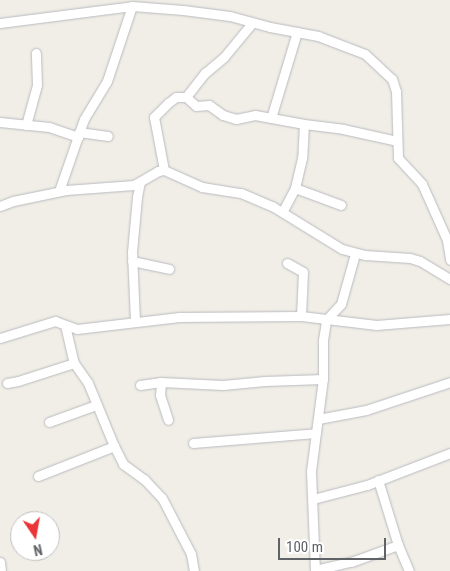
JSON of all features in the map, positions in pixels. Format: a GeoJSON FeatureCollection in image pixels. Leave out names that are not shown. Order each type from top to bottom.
{"type":"FeatureCollection","features":[{"type":"Feature","properties":{"kind":"street"},"geometry":{"type":"LineString","coordinates":[[59,191],[78,134],[91,104],[107,80],[132,6]]}},
{"type":"Feature","properties":{"kind":"street"},"geometry":{"type":"LineString","coordinates":[[0,23],[132,6],[230,16],[252,23],[318,36],[365,54],[392,79],[396,91],[398,158],[422,184],[447,240],[450,260]]}},
{"type":"Feature","properties":{"kind":"street"},"geometry":{"type":"LineString","coordinates":[[186,98],[205,73],[224,56],[252,23]]}},
{"type":"Feature","properties":{"kind":"street"},"geometry":{"type":"LineString","coordinates":[[271,118],[297,32]]}},
{"type":"Feature","properties":{"kind":"street"},"geometry":{"type":"LineString","coordinates":[[26,125],[37,85],[36,52]]}},
{"type":"Feature","properties":{"kind":"street"},"geometry":{"type":"LineString","coordinates":[[164,170],[154,117],[172,99],[186,98],[196,106],[209,105],[223,115],[236,119],[255,115],[344,129],[397,141]]}},
{"type":"Feature","properties":{"kind":"street"},"geometry":{"type":"LineString","coordinates":[[0,122],[49,127],[78,134],[108,136]]}},
{"type":"Feature","properties":{"kind":"street"},"geometry":{"type":"LineString","coordinates":[[282,212],[295,188],[302,158],[304,124]]}},
{"type":"Feature","properties":{"kind":"street"},"geometry":{"type":"LineString","coordinates":[[0,206],[59,191],[121,187],[140,182],[158,171],[164,170],[202,187],[241,193],[282,212],[342,249],[354,254],[410,258],[420,261],[450,279]]}},
{"type":"Feature","properties":{"kind":"street"},"geometry":{"type":"LineString","coordinates":[[135,320],[132,262],[136,197],[140,182]]}},
{"type":"Feature","properties":{"kind":"street"},"geometry":{"type":"LineString","coordinates":[[295,188],[341,205]]}},
{"type":"Feature","properties":{"kind":"street"},"geometry":{"type":"LineString","coordinates":[[354,254],[341,304],[326,320],[323,340],[323,379],[311,471],[315,570],[351,562],[398,545]]}},
{"type":"Feature","properties":{"kind":"street"},"geometry":{"type":"LineString","coordinates":[[132,262],[169,270]]}},
{"type":"Feature","properties":{"kind":"street"},"geometry":{"type":"LineString","coordinates":[[287,263],[302,272],[301,316]]}},
{"type":"Feature","properties":{"kind":"street"},"geometry":{"type":"LineString","coordinates":[[0,338],[55,321],[77,329],[135,320],[179,317],[301,316],[376,324],[450,319]]}},
{"type":"Feature","properties":{"kind":"street"},"geometry":{"type":"LineString","coordinates":[[65,325],[74,363],[88,383],[123,464],[144,479],[162,498],[191,554],[194,571]]}},
{"type":"Feature","properties":{"kind":"street"},"geometry":{"type":"LineString","coordinates":[[7,383],[74,363]]}},
{"type":"Feature","properties":{"kind":"street"},"geometry":{"type":"LineString","coordinates":[[140,385],[161,382],[223,385],[323,379]]}},
{"type":"Feature","properties":{"kind":"street"},"geometry":{"type":"LineString","coordinates":[[161,382],[160,395],[168,420]]}},
{"type":"Feature","properties":{"kind":"street"},"geometry":{"type":"LineString","coordinates":[[318,419],[366,410],[450,382]]}},
{"type":"Feature","properties":{"kind":"street"},"geometry":{"type":"LineString","coordinates":[[49,422],[96,405]]}},
{"type":"Feature","properties":{"kind":"street"},"geometry":{"type":"LineString","coordinates":[[193,444],[316,433]]}},
{"type":"Feature","properties":{"kind":"street"},"geometry":{"type":"LineString","coordinates":[[38,476],[114,446]]}},
{"type":"Feature","properties":{"kind":"street"},"geometry":{"type":"LineString","coordinates":[[313,499],[378,480],[450,453]]}},
{"type":"Feature","properties":{"kind":"street"},"geometry":{"type":"LineString","coordinates":[[378,480],[398,545],[409,571]]}},
{"type":"Feature","properties":{"kind":"street"},"geometry":{"type":"LineString","coordinates":[[0,562],[2,571]]}}]}
